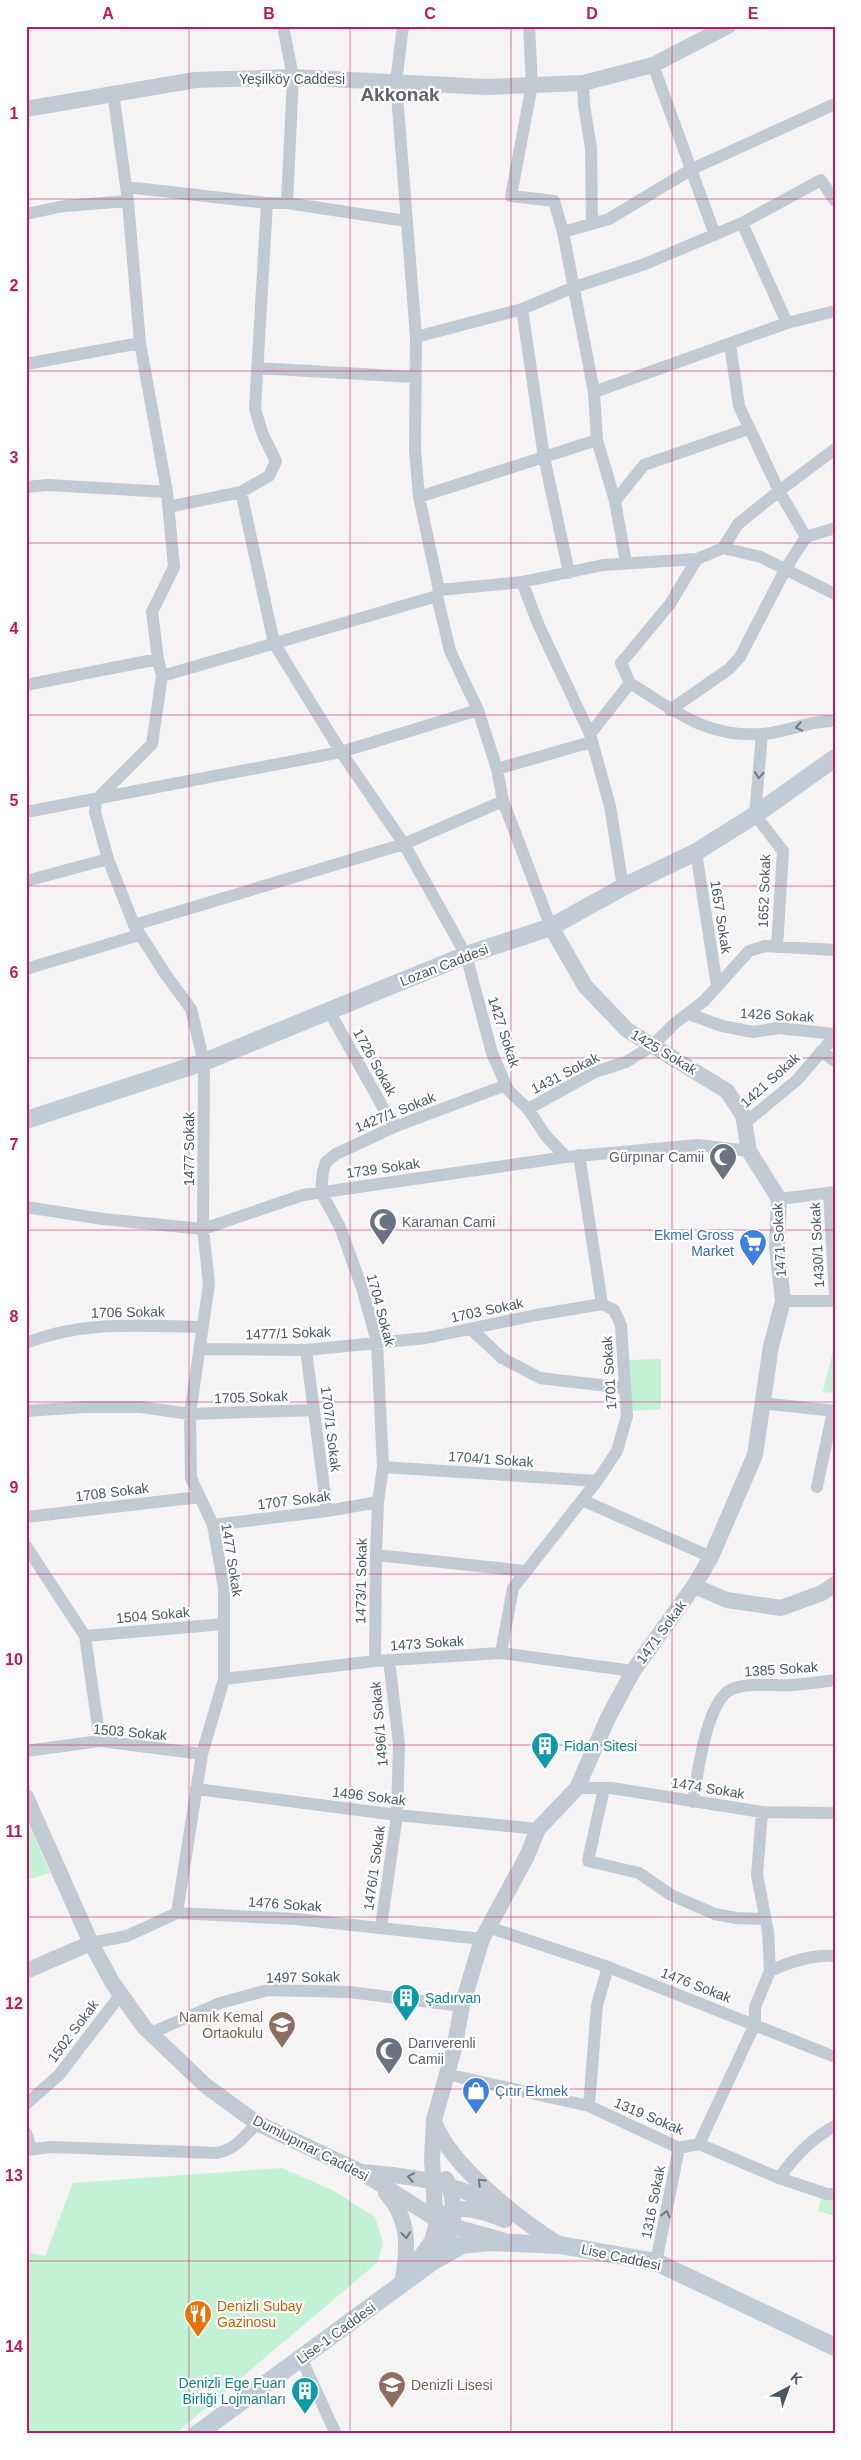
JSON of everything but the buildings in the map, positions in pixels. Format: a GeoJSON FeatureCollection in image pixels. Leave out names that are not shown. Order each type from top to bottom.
{"type":"FeatureCollection","features":[{"type":"Feature","properties":{"kind":"main road","name":"Lozan Caddesi"},"geometry":{"type":"LineString","coordinates":[[26,1120],[204,1062],[466,955],[551,927],[623,887],[696,852],[755,815],[835,758]]}},
{"type":"Feature","properties":{"kind":"main road","name":"Lise Caddesi"},"geometry":{"type":"LineString","coordinates":[[402,2284],[432,2262],[462,2246],[511,2242],[560,2244],[656,2262],[835,2347]]}},
{"type":"Feature","properties":{"kind":"main road","name":"Lise-1 Caddesi"},"geometry":{"type":"LineString","coordinates":[[197,2434],[402,2284]]}},
{"type":"Feature","properties":{"kind":"street"},"geometry":{"type":"LineString","coordinates":[[283,26],[293,77],[287,203]]}},
{"type":"Feature","properties":{"kind":"street"},"geometry":{"type":"LineString","coordinates":[[403,26],[396,82],[416,337],[414,377],[415,450],[419,497],[450,651],[478,710],[497,769],[503,801],[551,927]]}},
{"type":"Feature","properties":{"kind":"street"},"geometry":{"type":"LineString","coordinates":[[529,26],[532,85],[511,196],[554,201],[563,232],[572,288],[594,392],[597,440],[615,501],[626,563]]}},
{"type":"Feature","properties":{"kind":"street","name":"Yeşilköy Caddesi"},"geometry":{"type":"LineString","coordinates":[[26,109],[112,92],[194,80],[293,77],[486,87],[584,83],[653,65],[728,26]]}},
{"type":"Feature","properties":{"kind":"street"},"geometry":{"type":"LineString","coordinates":[[653,65],[715,235]]}},
{"type":"Feature","properties":{"kind":"street"},"geometry":{"type":"LineString","coordinates":[[584,83],[584,105],[591,148],[592,224]]}},
{"type":"Feature","properties":{"kind":"street"},"geometry":{"type":"LineString","coordinates":[[96,800],[152,744],[162,676],[152,612],[174,567],[167,492],[140,344],[128,201],[112,92]]}},
{"type":"Feature","properties":{"kind":"street"},"geometry":{"type":"LineString","coordinates":[[563,232],[610,219],[692,169],[835,104]]}},
{"type":"Feature","properties":{"kind":"street"},"geometry":{"type":"LineString","coordinates":[[416,337],[522,309],[572,288],[645,264],[742,223],[821,180],[835,201]]}},
{"type":"Feature","properties":{"kind":"street"},"geometry":{"type":"LineString","coordinates":[[126,187],[267,203],[287,203],[406,221]]}},
{"type":"Feature","properties":{"kind":"street"},"geometry":{"type":"LineString","coordinates":[[26,214],[64,206],[128,201]]}},
{"type":"Feature","properties":{"kind":"street"},"geometry":{"type":"LineString","coordinates":[[168,507],[241,492],[269,476],[276,461],[263,435],[255,409],[267,203]]}},
{"type":"Feature","properties":{"kind":"street"},"geometry":{"type":"LineString","coordinates":[[742,223],[787,323]]}},
{"type":"Feature","properties":{"kind":"street"},"geometry":{"type":"LineString","coordinates":[[522,309],[544,456],[569,573]]}},
{"type":"Feature","properties":{"kind":"street"},"geometry":{"type":"LineString","coordinates":[[594,392],[787,323],[835,311]]}},
{"type":"Feature","properties":{"kind":"street"},"geometry":{"type":"LineString","coordinates":[[26,364],[140,344]]}},
{"type":"Feature","properties":{"kind":"street"},"geometry":{"type":"LineString","coordinates":[[730,344],[739,406],[748,429],[779,491],[806,537]]}},
{"type":"Feature","properties":{"kind":"street"},"geometry":{"type":"LineString","coordinates":[[257,368],[414,377]]}},
{"type":"Feature","properties":{"kind":"street"},"geometry":{"type":"LineString","coordinates":[[615,501],[644,465],[748,429]]}},
{"type":"Feature","properties":{"kind":"street"},"geometry":{"type":"LineString","coordinates":[[419,497],[597,440]]}},
{"type":"Feature","properties":{"kind":"street"},"geometry":{"type":"LineString","coordinates":[[723,548],[738,524],[835,450]]}},
{"type":"Feature","properties":{"kind":"street"},"geometry":{"type":"LineString","coordinates":[[26,488],[48,485],[167,492]]}},
{"type":"Feature","properties":{"kind":"street","name":"1427 Sokak"},"geometry":{"type":"LineString","coordinates":[[241,492],[274,643],[341,752],[404,844],[466,955],[492,1053],[506,1085],[528,1110],[546,1136],[566,1157]]}},
{"type":"Feature","properties":{"kind":"street"},"geometry":{"type":"LineString","coordinates":[[670,710],[730,669],[740,658],[786,568],[806,537],[835,528]]}},
{"type":"Feature","properties":{"kind":"street"},"geometry":{"type":"LineString","coordinates":[[162,676],[438,593],[522,582],[626,563],[696,559],[723,548],[761,557],[835,594]]}},
{"type":"Feature","properties":{"kind":"street"},"geometry":{"type":"LineString","coordinates":[[696,559],[670,604],[621,663],[630,683],[684,718],[714,730],[762,734],[835,721]]}},
{"type":"Feature","properties":{"kind":"street"},"geometry":{"type":"LineString","coordinates":[[522,582],[539,626],[590,738],[610,806],[623,887]]}},
{"type":"Feature","properties":{"kind":"street"},"geometry":{"type":"LineString","coordinates":[[26,685],[158,659]]}},
{"type":"Feature","properties":{"kind":"street"},"geometry":{"type":"LineString","coordinates":[[497,769],[590,738],[630,683]]}},
{"type":"Feature","properties":{"kind":"street"},"geometry":{"type":"LineString","coordinates":[[26,812],[341,752],[478,710]]}},
{"type":"Feature","properties":{"kind":"street"},"geometry":{"type":"LineString","coordinates":[[755,815],[762,734]]}},
{"type":"Feature","properties":{"kind":"street","name":"1477 Sokak"},"geometry":{"type":"LineString","coordinates":[[96,800],[95,812],[108,859],[136,930],[191,1008],[204,1062],[203,1229],[209,1284],[190,1414],[191,1478],[214,1525],[224,1588],[224,1680],[202,1754],[177,1913]]}},
{"type":"Feature","properties":{"kind":"street"},"geometry":{"type":"LineString","coordinates":[[26,969],[136,930],[404,844],[503,801]]}},
{"type":"Feature","properties":{"kind":"street","name":"1652 Sokak"},"geometry":{"type":"LineString","coordinates":[[755,815],[783,851],[777,947]]}},
{"type":"Feature","properties":{"kind":"street","name":"1657 Sokak"},"geometry":{"type":"LineString","coordinates":[[696,852],[718,986]]}},
{"type":"Feature","properties":{"kind":"street"},"geometry":{"type":"LineString","coordinates":[[26,881],[108,859]]}},
{"type":"Feature","properties":{"kind":"street","name":"1425 Sokak"},"geometry":{"type":"LineString","coordinates":[[551,927],[585,986],[627,1030],[727,1091],[743,1115],[745,1123]]}},
{"type":"Feature","properties":{"kind":"street","name":"1657 Sokak"},"geometry":{"type":"LineString","coordinates":[[689,1014],[718,986],[749,951],[765,946],[835,950]]}},
{"type":"Feature","properties":{"kind":"street","name":"1726 Sokak"},"geometry":{"type":"LineString","coordinates":[[330,1011],[394,1127]]}},
{"type":"Feature","properties":{"kind":"street","name":"1431 Sokak"},"geometry":{"type":"LineString","coordinates":[[528,1110],[596,1072],[626,1062],[652,1046],[674,1024],[689,1014]]}},
{"type":"Feature","properties":{"kind":"street","name":"1426 Sokak"},"geometry":{"type":"LineString","coordinates":[[689,1014],[722,1026],[753,1032],[778,1028],[835,1035]]}},
{"type":"Feature","properties":{"kind":"street","name":"1421 Sokak"},"geometry":{"type":"LineString","coordinates":[[745,1123],[797,1080],[835,1035]]}},
{"type":"Feature","properties":{"kind":"street"},"geometry":{"type":"LineString","coordinates":[[821,1051],[835,1061]]}},
{"type":"Feature","properties":{"kind":"street","name":"1427/1 Sokak"},"geometry":{"type":"LineString","coordinates":[[321,1192],[326,1162],[336,1154],[394,1127],[506,1085]]}},
{"type":"Feature","properties":{"kind":"street","name":"1471 Sokak"},"geometry":{"type":"LineString","coordinates":[[434,2120],[462,2006],[485,1933],[527,1856],[538,1829],[576,1788],[608,1718],[633,1671],[694,1586],[711,1557],[756,1456],[761,1403],[771,1346],[783,1301],[777,1246],[779,1199],[749,1151],[745,1123]]}},
{"type":"Feature","properties":{"kind":"street","name":"1739 Sokak"},"geometry":{"type":"LineString","coordinates":[[26,1207],[103,1219],[203,1229],[303,1195],[579,1155],[698,1145],[749,1151]]}},
{"type":"Feature","properties":{"kind":"street"},"geometry":{"type":"LineString","coordinates":[[579,1155],[602,1304]]}},
{"type":"Feature","properties":{"kind":"street","name":"1704 Sokak"},"geometry":{"type":"LineString","coordinates":[[321,1192],[340,1227],[362,1288],[377,1342],[383,1467],[378,1502]]}},
{"type":"Feature","properties":{"kind":"street"},"geometry":{"type":"LineString","coordinates":[[779,1199],[832,1193]]}},
{"type":"Feature","properties":{"kind":"street","name":"1430/1 Sokak"},"geometry":{"type":"LineString","coordinates":[[832,1193],[835,1296]]}},
{"type":"Feature","properties":{"kind":"street"},"geometry":{"type":"LineString","coordinates":[[783,1301],[835,1301]]}},
{"type":"Feature","properties":{"kind":"street","name":"1703 Sokak"},"geometry":{"type":"LineString","coordinates":[[377,1342],[426,1338],[536,1315],[602,1304]]}},
{"type":"Feature","properties":{"kind":"street","name":"1701 Sokak"},"geometry":{"type":"LineString","coordinates":[[501,1653],[513,1588],[597,1481],[617,1451],[627,1416],[621,1325],[614,1310],[602,1304]]}},
{"type":"Feature","properties":{"kind":"street","name":"1706 Sokak"},"geometry":{"type":"LineString","coordinates":[[26,1343],[46,1335],[91,1326],[203,1327]]}},
{"type":"Feature","properties":{"kind":"street"},"geometry":{"type":"LineString","coordinates":[[472,1329],[502,1358],[540,1378],[625,1388]]}},
{"type":"Feature","properties":{"kind":"street","name":"1477/1 Sokak"},"geometry":{"type":"LineString","coordinates":[[200,1349],[306,1350],[377,1342]]}},
{"type":"Feature","properties":{"kind":"street","name":"1707/1 Sokak"},"geometry":{"type":"LineString","coordinates":[[306,1350],[327,1511]]}},
{"type":"Feature","properties":{"kind":"street"},"geometry":{"type":"LineString","coordinates":[[761,1403],[834,1410],[817,1487]]}},
{"type":"Feature","properties":{"kind":"street","name":"1705 Sokak"},"geometry":{"type":"LineString","coordinates":[[26,1411],[84,1407],[141,1408],[190,1414],[313,1410]]}},
{"type":"Feature","properties":{"kind":"street","name":"1704/1 Sokak"},"geometry":{"type":"LineString","coordinates":[[383,1467],[597,1481]]}},
{"type":"Feature","properties":{"kind":"street","name":"1708 Sokak"},"geometry":{"type":"LineString","coordinates":[[26,1517],[200,1497]]}},
{"type":"Feature","properties":{"kind":"street"},"geometry":{"type":"LineString","coordinates":[[582,1500],[711,1557]]}},
{"type":"Feature","properties":{"kind":"street","name":"1707 Sokak"},"geometry":{"type":"LineString","coordinates":[[214,1525],[327,1511],[378,1502]]}},
{"type":"Feature","properties":{"kind":"street","name":"1473/1 Sokak"},"geometry":{"type":"LineString","coordinates":[[375,1661],[378,1502]]}},
{"type":"Feature","properties":{"kind":"street"},"geometry":{"type":"LineString","coordinates":[[26,1546],[85,1636],[100,1741]]}},
{"type":"Feature","properties":{"kind":"street"},"geometry":{"type":"LineString","coordinates":[[376,1555],[525,1571]]}},
{"type":"Feature","properties":{"kind":"street"},"geometry":{"type":"LineString","coordinates":[[694,1586],[727,1600],[781,1608],[822,1593],[835,1584]]}},
{"type":"Feature","properties":{"kind":"street","name":"1504 Sokak"},"geometry":{"type":"LineString","coordinates":[[85,1636],[224,1624]]}},
{"type":"Feature","properties":{"kind":"street","name":"1473 Sokak"},"geometry":{"type":"LineString","coordinates":[[224,1680],[375,1661],[501,1653],[633,1671]]}},
{"type":"Feature","properties":{"kind":"street","name":"1496/1 Sokak"},"geometry":{"type":"LineString","coordinates":[[389,1660],[399,1744],[397,1814]]}},
{"type":"Feature","properties":{"kind":"street","name":"1385 Sokak"},"geometry":{"type":"LineString","coordinates":[[693,1802],[701,1752],[712,1716],[722,1697],[730,1690],[744,1686],[794,1685],[835,1680]]}},
{"type":"Feature","properties":{"kind":"street","name":"1503 Sokak"},"geometry":{"type":"LineString","coordinates":[[26,1751],[100,1741],[202,1754]]}},
{"type":"Feature","properties":{"kind":"street","name":"1474 Sokak"},"geometry":{"type":"LineString","coordinates":[[576,1788],[604,1788],[762,1812],[835,1813]]}},
{"type":"Feature","properties":{"kind":"street"},"geometry":{"type":"LineString","coordinates":[[604,1788],[588,1861],[639,1873],[672,1895],[715,1914],[736,1918],[765,1919]]}},
{"type":"Feature","properties":{"kind":"street","name":"1496 Sokak"},"geometry":{"type":"LineString","coordinates":[[196,1789],[538,1829]]}},
{"type":"Feature","properties":{"kind":"street","name":"Dumlupınar Caddesi"},"geometry":{"type":"LineString","coordinates":[[26,1797],[92,1943],[121,1994],[151,2033],[206,2086],[257,2123],[367,2176],[444,2224],[511,2242]]}},
{"type":"Feature","properties":{"kind":"street"},"geometry":{"type":"LineString","coordinates":[[699,2144],[755,2024],[755,2007],[770,1971],[765,1919],[757,1876],[762,1812]]}},
{"type":"Feature","properties":{"kind":"street","name":"1476/1 Sokak"},"geometry":{"type":"LineString","coordinates":[[381,1927],[397,1814]]}},
{"type":"Feature","properties":{"kind":"street","name":"1476 Sokak"},"geometry":{"type":"LineString","coordinates":[[92,1943],[127,1936],[177,1913],[485,1933],[608,1966],[835,2057]]}},
{"type":"Feature","properties":{"kind":"street"},"geometry":{"type":"LineString","coordinates":[[26,1971],[92,1943]]}},
{"type":"Feature","properties":{"kind":"street"},"geometry":{"type":"LineString","coordinates":[[770,1971],[793,1961],[825,1955],[835,1956]]}},
{"type":"Feature","properties":{"kind":"street"},"geometry":{"type":"LineString","coordinates":[[590,2106],[597,2005],[608,1966]]}},
{"type":"Feature","properties":{"kind":"street","name":"1497 Sokak"},"geometry":{"type":"LineString","coordinates":[[151,2033],[220,2003],[268,1990],[349,1992],[462,2006]]}},
{"type":"Feature","properties":{"kind":"street","name":"1502 Sokak"},"geometry":{"type":"LineString","coordinates":[[26,2104],[59,2075],[90,2032],[121,1994]]}},
{"type":"Feature","properties":{"kind":"street","name":"1319 Sokak"},"geometry":{"type":"LineString","coordinates":[[446,2074],[590,2106],[679,2148],[699,2144],[779,2178],[827,2194],[835,2194]]}},
{"type":"Feature","properties":{"kind":"street"},"geometry":{"type":"LineString","coordinates":[[432,2262],[446,2245],[444,2224],[434,2182],[432,2160],[434,2120]]}},
{"type":"Feature","properties":{"kind":"street"},"geometry":{"type":"LineString","coordinates":[[434,2120],[442,2165],[455,2209]]}},
{"type":"Feature","properties":{"kind":"street"},"geometry":{"type":"LineString","coordinates":[[434,2120],[440,2138],[452,2154],[540,2233]]}},
{"type":"Feature","properties":{"kind":"street"},"geometry":{"type":"LineString","coordinates":[[26,2133],[29,2149],[217,2153],[228,2150],[236,2145],[257,2123]]}},
{"type":"Feature","properties":{"kind":"street"},"geometry":{"type":"LineString","coordinates":[[779,2178],[792,2159],[835,2126]]}},
{"type":"Feature","properties":{"kind":"street","name":"1316 Sokak"},"geometry":{"type":"LineString","coordinates":[[656,2262],[679,2148]]}},
{"type":"Feature","properties":{"kind":"street"},"geometry":{"type":"LineString","coordinates":[[367,2176],[404,2176],[434,2182],[522,2218]]}},
{"type":"Feature","properties":{"kind":"street"},"geometry":{"type":"LineString","coordinates":[[367,2176],[396,2204],[405,2223],[407,2255],[402,2284]]}},
{"type":"Feature","properties":{"kind":"street"},"geometry":{"type":"LineString","coordinates":[[402,2284],[444,2224],[445,2213],[455,2209],[473,2210],[497,2216],[540,2233],[560,2244]]}},
{"type":"Feature","properties":{"kind":"street"},"geometry":{"type":"LineString","coordinates":[[301,2358],[336,2434]]}},
{"type":"Feature","properties":{"kind":"green space"},"geometry":{"type":"Polygon","coordinates":[[[835,1343],[835,1393],[823,1392],[835,1343]]]}},
{"type":"Feature","properties":{"kind":"green space"},"geometry":{"type":"Polygon","coordinates":[[[661,1359],[661,1409],[632,1411],[629,1360],[661,1359]]]}},
{"type":"Feature","properties":{"kind":"green space"},"geometry":{"type":"Polygon","coordinates":[[[26,1818],[50,1873],[26,1880],[26,1818]]]}},
{"type":"Feature","properties":{"kind":"green space"},"geometry":{"type":"Polygon","coordinates":[[[282,2168],[334,2191],[375,2217],[383,2243],[378,2262],[175,2434],[26,2434],[26,2252],[45,2256],[73,2183],[282,2168]]]}},
{"type":"Feature","properties":{"kind":"green space"},"geometry":{"type":"Polygon","coordinates":[[[821,2199],[835,2201],[835,2216],[818,2211],[821,2199]]]}},
{"type":"Feature","properties":{"kind":"place","name":"Gürpınar Camii"},"geometry":{"type":"Point","coordinates":[723,1181]}},
{"type":"Feature","properties":{"kind":"place","name":"Karaman Cami"},"geometry":{"type":"Point","coordinates":[383,1246]}},
{"type":"Feature","properties":{"kind":"place","name":"Ekmel Gross Market"},"geometry":{"type":"Point","coordinates":[753,1267]}},
{"type":"Feature","properties":{"kind":"place","name":"Fidan Sitesi"},"geometry":{"type":"Point","coordinates":[545,1770]}},
{"type":"Feature","properties":{"kind":"place","name":"Şadırvan"},"geometry":{"type":"Point","coordinates":[406,2022]}},
{"type":"Feature","properties":{"kind":"place","name":"Namık Kemal Ortaokulu"},"geometry":{"type":"Point","coordinates":[282,2049]}},
{"type":"Feature","properties":{"kind":"place","name":"Darıverenli Camii"},"geometry":{"type":"Point","coordinates":[389,2075]}},
{"type":"Feature","properties":{"kind":"place","name":"Çıtır Ekmek"},"geometry":{"type":"Point","coordinates":[476,2115]}},
{"type":"Feature","properties":{"kind":"place","name":"Denizli Subay Gazinosu"},"geometry":{"type":"Point","coordinates":[198,2338]}},
{"type":"Feature","properties":{"kind":"place","name":"Denizli Lisesi"},"geometry":{"type":"Point","coordinates":[392,2409]}},
{"type":"Feature","properties":{"kind":"place","name":"Denizli Ege Fuarı Birliği Lojmanları"},"geometry":{"type":"Point","coordinates":[305,2415]}},
{"type":"Feature","properties":{"kind":"district","name":"Akkonak"},"geometry":{"type":"Point","coordinates":[400,94]}}]}
